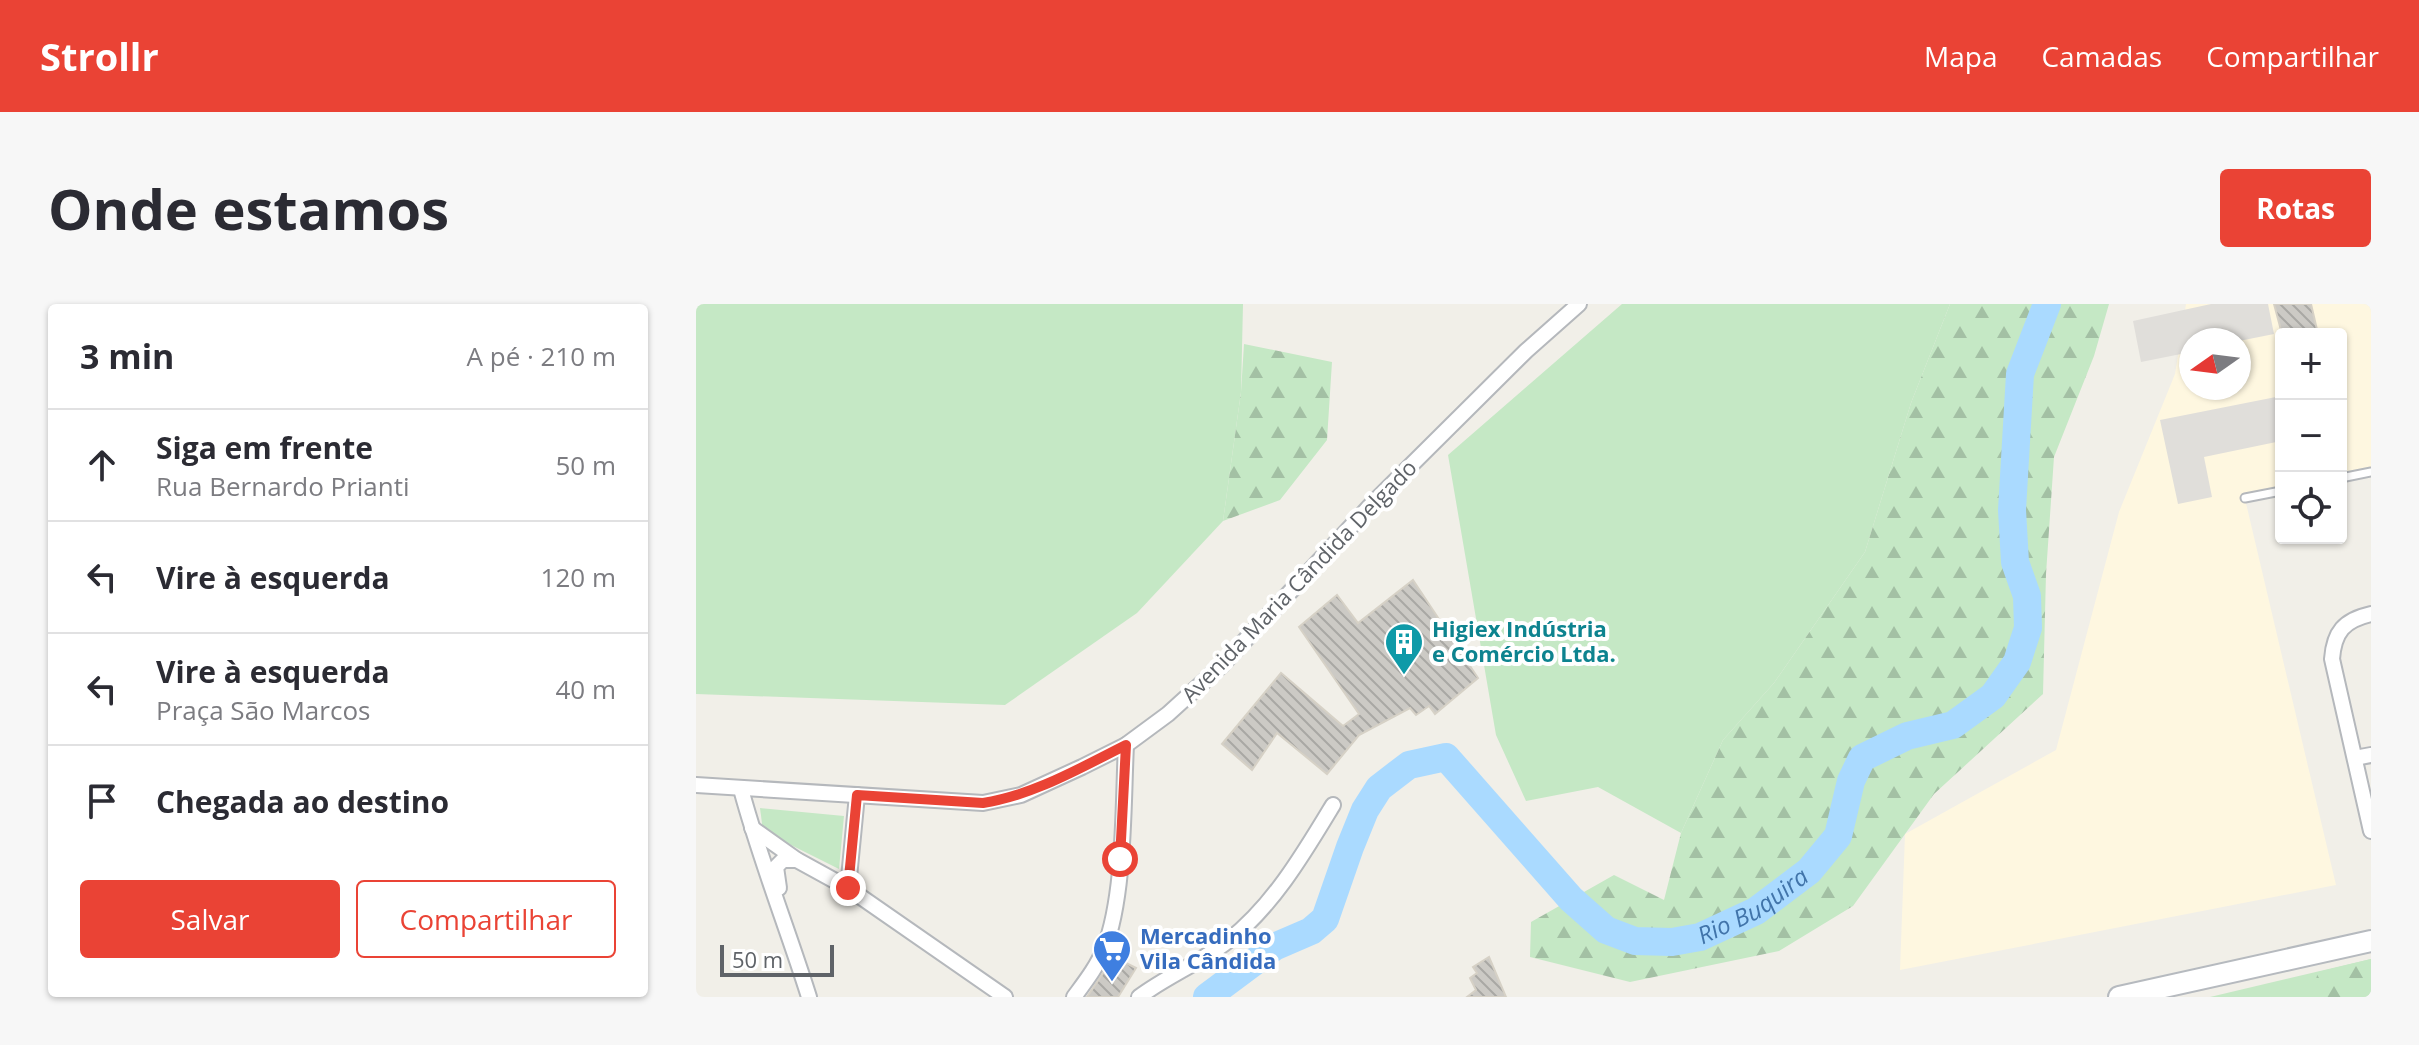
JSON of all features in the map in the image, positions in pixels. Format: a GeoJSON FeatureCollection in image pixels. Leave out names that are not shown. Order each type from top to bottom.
{"type":"FeatureCollection","features":[{"type":"Feature","properties":{"kind":"main road"},"geometry":{"type":"LineString","coordinates":[[2119,997],[2371,941]]}},
{"type":"Feature","properties":{"kind":"street","name":"Avenida Maria Cândida Delgado"},"geometry":{"type":"LineString","coordinates":[[696,785],[983,803],[1021,795],[1126,745],[1168,714],[1222,665],[1371,505],[1526,351],[1579,304]]}},
{"type":"Feature","properties":{"kind":"street"},"geometry":{"type":"LineString","coordinates":[[2371,614],[2348,622],[2333,643],[2332,659],[2371,831]]}},
{"type":"Feature","properties":{"kind":"street"},"geometry":{"type":"LineString","coordinates":[[1074,997],[1104,949],[1111,923],[1120,859],[1126,745]]}},
{"type":"Feature","properties":{"kind":"street"},"geometry":{"type":"LineString","coordinates":[[2355,758],[2371,755]]}},
{"type":"Feature","properties":{"kind":"street"},"geometry":{"type":"LineString","coordinates":[[741,789],[809,997]]}},
{"type":"Feature","properties":{"kind":"street"},"geometry":{"type":"LineString","coordinates":[[848,888],[857,795]]}},
{"type":"Feature","properties":{"kind":"street"},"geometry":{"type":"LineString","coordinates":[[1139,997],[1202,960],[1251,921],[1307,848],[1333,805]]}},
{"type":"Feature","properties":{"kind":"street"},"geometry":{"type":"LineString","coordinates":[[752,828],[797,860],[848,888],[1005,997]]}},
{"type":"Feature","properties":{"kind":"street"},"geometry":{"type":"LineString","coordinates":[[784,916],[776,867],[783,860],[797,860]]}},
{"type":"Feature","properties":{"kind":"lane"},"geometry":{"type":"LineString","coordinates":[[2347,477],[2371,472]]}},
{"type":"Feature","properties":{"kind":"lane"},"geometry":{"type":"LineString","coordinates":[[2245,498],[2275,492]]}},
{"type":"Feature","properties":{"kind":"shaded area"},"geometry":{"type":"Polygon","coordinates":[[[2186,304],[2371,304],[2371,476],[2347,481],[2347,328],[2275,328],[2275,493],[2245,499],[2336,885],[1900,970],[1905,834],[2056,750],[2119,512],[2175,374],[2179,349],[2179,400],[2251,400],[2251,328],[2182,328],[2186,304]]]}},
{"type":"Feature","properties":{"kind":"shaded area"},"geometry":{"type":"Polygon","coordinates":[[[2211,304],[2268,304],[2274,334],[2251,339],[2251,328],[2179,328],[2179,354],[2141,362],[2133,321],[2211,304]]]}},
{"type":"Feature","properties":{"kind":"shaded area"},"geometry":{"type":"Polygon","coordinates":[[[2275,397],[2275,442],[2204,457],[2212,497],[2178,504],[2160,420],[2275,397]]]}},
{"type":"Feature","properties":{"kind":"green space"},"geometry":{"type":"Polygon","coordinates":[[[696,304],[1243,304],[1241,392],[1223,521],[1137,613],[1005,705],[696,694],[696,304]]]}},
{"type":"Feature","properties":{"kind":"green space"},"geometry":{"type":"Polygon","coordinates":[[[1622,304],[1950,304],[1911,403],[1865,552],[1774,683],[1723,740],[1681,833],[1598,787],[1526,801],[1496,735],[1448,455],[1622,304]]]}},
{"type":"Feature","properties":{"kind":"green space"},"geometry":{"type":"Polygon","coordinates":[[[1950,304],[2109,304],[2094,356],[2054,457],[2046,574],[2043,694],[1934,794],[1853,906],[1779,951],[1630,982],[1530,957],[1531,922],[1614,875],[1664,900],[1681,833],[1723,740],[1774,683],[1865,552],[1911,403],[1950,304]]]}},
{"type":"Feature","properties":{"kind":"green space"},"geometry":{"type":"Polygon","coordinates":[[[1244,344],[1332,362],[1327,440],[1280,500],[1223,521],[1241,392],[1244,344]]]}},
{"type":"Feature","properties":{"kind":"green space"},"geometry":{"type":"Polygon","coordinates":[[[760,808],[844,816],[839,869],[763,831],[760,808]]]}},
{"type":"Feature","properties":{"kind":"green space"},"geometry":{"type":"Polygon","coordinates":[[[2371,959],[2371,997],[2210,997],[2371,959]]]}},
{"type":"Feature","properties":{"kind":"green space"},"geometry":{"type":"Polygon","coordinates":[[[2371,959],[2371,997],[2311,997],[2318,972],[2371,959]]]}},
{"type":"Feature","properties":{"kind":"building"},"geometry":{"type":"Polygon","coordinates":[[[2274,304],[2311,304],[2317,328],[2280,328],[2274,304]]]}},
{"type":"Feature","properties":{"kind":"building","name":"Higiex Indústria e Comércio Ltda."},"geometry":{"type":"Polygon","coordinates":[[[1413,580],[1478,678],[1435,714],[1429,706],[1416,715],[1410,708],[1359,735],[1327,774],[1277,733],[1252,770],[1222,744],[1281,673],[1343,726],[1359,714],[1299,627],[1337,595],[1358,623],[1413,580]]]}},
{"type":"Feature","properties":{"kind":"building","name":"Mercadinho Vila Cândida"},"geometry":{"type":"Polygon","coordinates":[[[1114,957],[1136,968],[1118,997],[1087,997],[1114,957]]]}},
{"type":"Feature","properties":{"kind":"building"},"geometry":{"type":"Polygon","coordinates":[[[1489,957],[1506,997],[1467,997],[1476,990],[1470,978],[1477,973],[1473,967],[1489,957]]]}},
{"type":"Feature","properties":{"kind":"waterway","name":"Rio Buquira"},"geometry":{"type":"LineString","coordinates":[[1207,997],[1274,947],[1311,931],[1325,919],[1365,810],[1379,788],[1409,765],[1446,757],[1571,899],[1606,930],[1635,941],[1672,942],[1700,937],[1756,911],[1809,871],[1838,836],[1851,781],[1862,758],[1907,736],[1953,725],[1993,696],[2017,662],[2028,628],[2027,596],[2015,562],[2012,510],[2020,374],[2047,304]]}},
{"type":"Feature","properties":{"kind":"place","name":"Higiex Indústria e Comércio Ltda."},"geometry":{"type":"Point","coordinates":[1404,676]}},
{"type":"Feature","properties":{"kind":"place","name":"Mercadinho Vila Cândida"},"geometry":{"type":"Point","coordinates":[1112,983]}},
{"type":"Feature","properties":{"kind":"route"},"geometry":{"type":"LineString","coordinates":[[848,888],[857,795],[983,803],[1021,795],[1126,745],[1120,859]]}}]}
